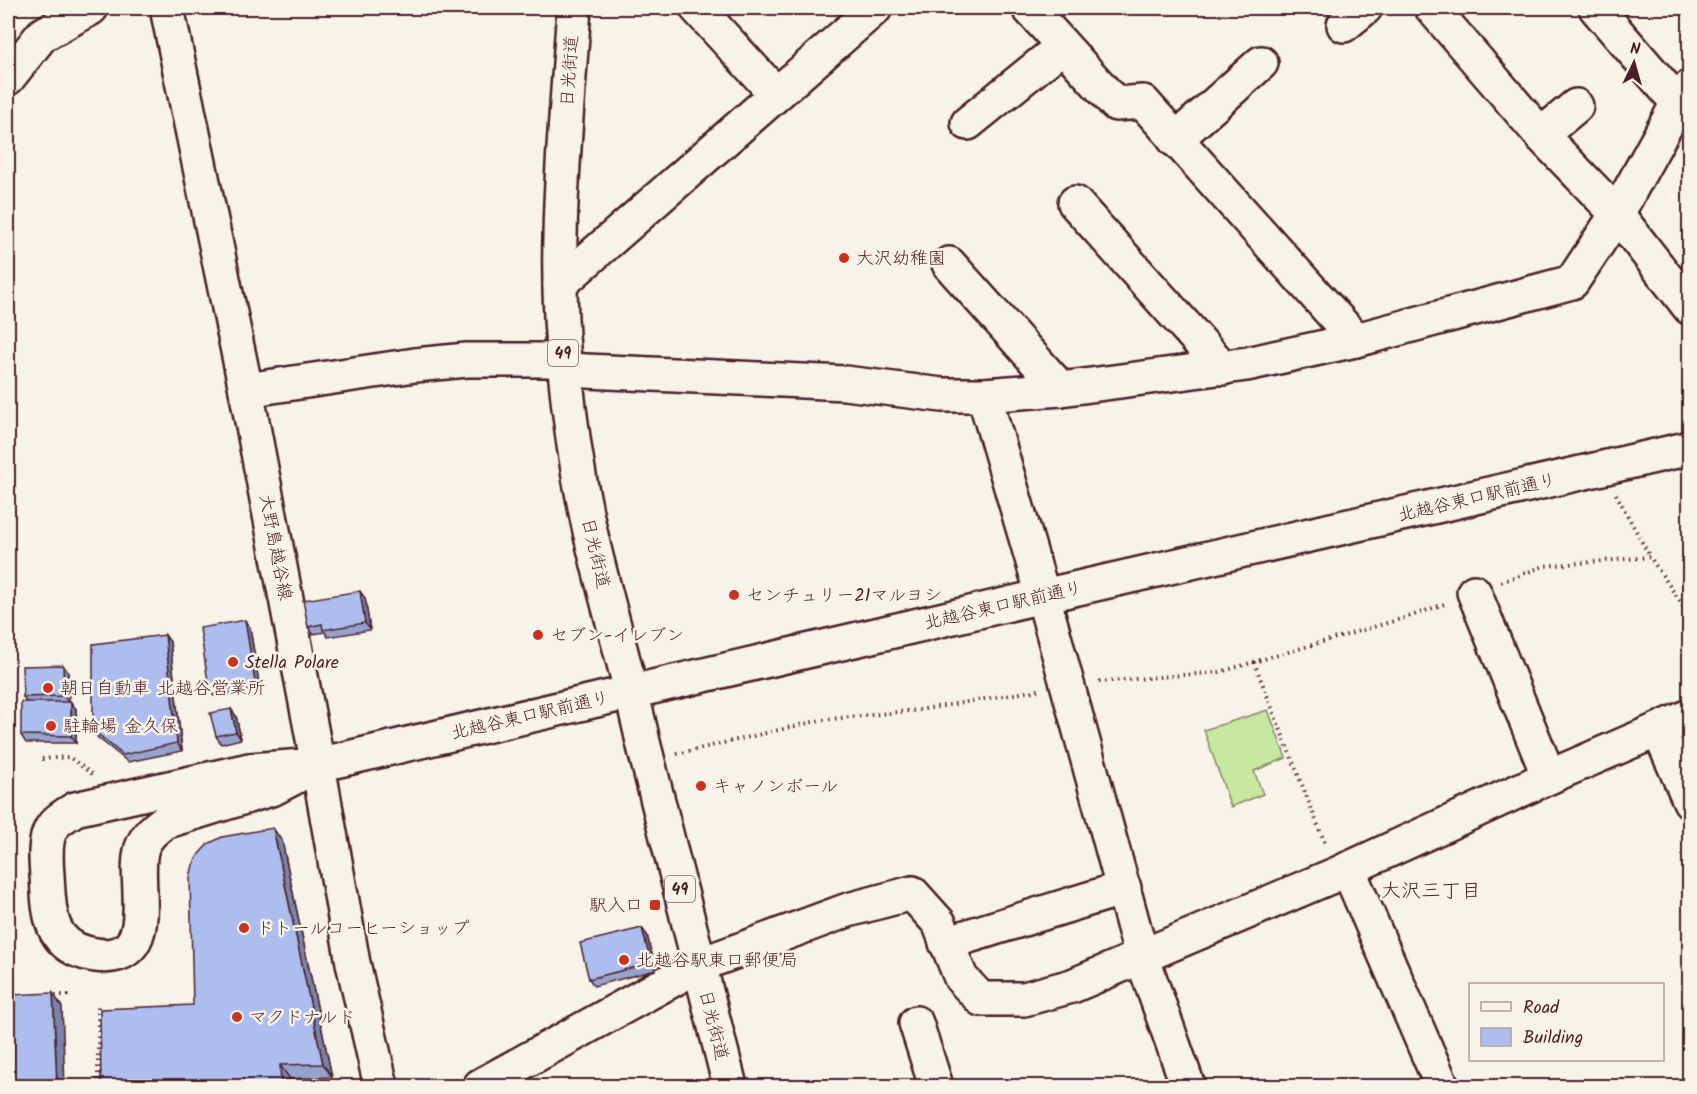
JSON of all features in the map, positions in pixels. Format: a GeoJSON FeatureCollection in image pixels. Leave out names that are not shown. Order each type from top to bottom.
{"type":"FeatureCollection","features":[{"type":"Feature","properties":{"kind":"street"},"geometry":{"type":"LineString","coordinates":[[8,78],[42,35],[92,8]]}},
{"type":"Feature","properties":{"kind":"street","name":"大野島越谷線"},"geometry":{"type":"LineString","coordinates":[[167,8],[246,390],[318,765],[353,963],[381,1086]]}},
{"type":"Feature","properties":{"kind":"street","name":"日光街道"},"geometry":{"type":"LineString","coordinates":[[574,8],[561,203],[560,284],[564,365],[576,459],[590,531],[730,1086]]}},
{"type":"Feature","properties":{"kind":"street"},"geometry":{"type":"LineString","coordinates":[[697,8],[776,94]]}},
{"type":"Feature","properties":{"kind":"street"},"geometry":{"type":"LineString","coordinates":[[560,284],[875,8]]}},
{"type":"Feature","properties":{"kind":"street"},"geometry":{"type":"LineString","coordinates":[[1029,8],[1116,104],[1143,102],[1356,340]]}},
{"type":"Feature","properties":{"kind":"street"},"geometry":{"type":"LineString","coordinates":[[246,390],[392,368],[467,360],[845,383],[942,394],[984,395],[1061,389],[1247,364],[1356,340],[1572,282],[1617,214],[1684,95],[1596,8]]}},
{"type":"Feature","properties":{"kind":"street"},"geometry":{"type":"LineString","coordinates":[[1445,12],[1541,135],[1617,214],[1689,308]]}},
{"type":"Feature","properties":{"kind":"street"},"geometry":{"type":"LineString","coordinates":[[968,123],[1063,46]]}},
{"type":"Feature","properties":{"kind":"street"},"geometry":{"type":"LineString","coordinates":[[1175,140],[1262,63]]}},
{"type":"Feature","properties":{"kind":"street"},"geometry":{"type":"LineString","coordinates":[[1541,135],[1576,106]]}},
{"type":"Feature","properties":{"kind":"street"},"geometry":{"type":"LineString","coordinates":[[1075,203],[1223,368]]}},
{"type":"Feature","properties":{"kind":"street"},"geometry":{"type":"LineString","coordinates":[[949,264],[1061,389]]}},
{"type":"Feature","properties":{"kind":"street"},"geometry":{"type":"LineString","coordinates":[[984,395],[1043,596],[1142,957],[1188,1086]]}},
{"type":"Feature","properties":{"kind":"street","name":"北越谷東口駅前通り"},"geometry":{"type":"LineString","coordinates":[[318,765],[1689,448]]}},
{"type":"Feature","properties":{"kind":"street"},"geometry":{"type":"LineString","coordinates":[[1474,592],[1549,777]]}},
{"type":"Feature","properties":{"kind":"street"},"geometry":{"type":"LineString","coordinates":[[480,1086],[699,965],[848,910],[912,893],[939,923],[960,978],[981,999],[1024,999],[1072,986],[1343,871],[1689,716]]}},
{"type":"Feature","properties":{"kind":"street"},"geometry":{"type":"LineString","coordinates":[[1659,731],[1689,801]]}},
{"type":"Feature","properties":{"kind":"street"},"geometry":{"type":"LineString","coordinates":[[318,765],[274,788],[164,822],[151,832],[142,847],[140,863],[139,930],[129,946],[114,956],[97,955],[75,950],[61,939],[53,925],[49,908],[46,851],[50,830],[61,817],[75,810],[104,802],[249,770],[318,765]]}},
{"type":"Feature","properties":{"kind":"street"},"geometry":{"type":"LineString","coordinates":[[1343,871],[1442,1086]]}},
{"type":"Feature","properties":{"kind":"street"},"geometry":{"type":"LineString","coordinates":[[946,943],[1124,888]]}},
{"type":"Feature","properties":{"kind":"street"},"geometry":{"type":"LineString","coordinates":[[916,1023],[936,1086]]}},
{"type":"Feature","properties":{"kind":"path"},"geometry":{"type":"LineString","coordinates":[[1615,492],[1650,557],[1689,616]]}},
{"type":"Feature","properties":{"kind":"path"},"geometry":{"type":"LineString","coordinates":[[673,755],[821,720],[919,710],[1066,685],[1220,672],[1411,616],[1544,566],[1650,557]]}},
{"type":"Feature","properties":{"kind":"path"},"geometry":{"type":"LineString","coordinates":[[1254,662],[1343,871]]}},
{"type":"Feature","properties":{"kind":"path"},"geometry":{"type":"LineString","coordinates":[[40,996],[73,995]]}},
{"type":"Feature","properties":{"kind":"path"},"geometry":{"type":"LineString","coordinates":[[98,1005],[98,1086]]}},
{"type":"Feature","properties":{"kind":"green space"},"geometry":{"type":"Polygon","coordinates":[[[1268,710],[1286,758],[1254,771],[1263,794],[1231,807],[1204,730],[1268,710]]]}},
{"type":"Feature","properties":{"kind":"building"},"geometry":{"type":"Polygon","coordinates":[[[360,591],[365,623],[323,630],[322,624],[308,627],[303,600],[360,591]]]}},
{"type":"Feature","properties":{"kind":"building","name":"Stella Polare"},"geometry":{"type":"Polygon","coordinates":[[[245,620],[255,682],[209,689],[200,628],[245,620]]]}},
{"type":"Feature","properties":{"kind":"building"},"geometry":{"type":"Polygon","coordinates":[[[165,635],[177,743],[123,755],[93,730],[93,644],[165,635]]]}},
{"type":"Feature","properties":{"kind":"building","name":"朝日自動車 北越谷営業所"},"geometry":{"type":"Polygon","coordinates":[[[63,665],[64,696],[23,697],[22,666],[63,665]]]}},
{"type":"Feature","properties":{"kind":"building","name":"駐輪場 金久保"},"geometry":{"type":"Polygon","coordinates":[[[21,702],[71,702],[71,736],[21,735],[21,702]]]}},
{"type":"Feature","properties":{"kind":"building"},"geometry":{"type":"Polygon","coordinates":[[[231,709],[236,732],[216,736],[210,713],[231,709]]]}},
{"type":"Feature","properties":{"kind":"building"},"geometry":{"type":"Polygon","coordinates":[[[273,828],[323,1064],[280,1065],[281,1086],[101,1086],[100,1009],[193,1005],[190,877],[199,854],[208,844],[222,837],[273,828]]]}},
{"type":"Feature","properties":{"kind":"building"},"geometry":{"type":"Polygon","coordinates":[[[642,928],[651,963],[589,979],[580,943],[642,928]]]}},
{"type":"Feature","properties":{"kind":"building"},"geometry":{"type":"Polygon","coordinates":[[[53,993],[57,1086],[8,1086],[8,995],[53,993]]]}},
{"type":"Feature","properties":{"kind":"place","name":"大沢幼稚園"},"geometry":{"type":"Point","coordinates":[844,258]}},
{"type":"Feature","properties":{"kind":"place","name":"センチュリー21マルヨシ"},"geometry":{"type":"Point","coordinates":[734,595]}},
{"type":"Feature","properties":{"kind":"place","name":"セブン-イレブン"},"geometry":{"type":"Point","coordinates":[538,635]}},
{"type":"Feature","properties":{"kind":"place","name":"Stella Polare"},"geometry":{"type":"Point","coordinates":[233,662]}},
{"type":"Feature","properties":{"kind":"place","name":"朝日自動車 北越谷営業所"},"geometry":{"type":"Point","coordinates":[48,688]}},
{"type":"Feature","properties":{"kind":"place","name":"駐輪場 金久保"},"geometry":{"type":"Point","coordinates":[51,726]}},
{"type":"Feature","properties":{"kind":"place","name":"キャノンボール"},"geometry":{"type":"Point","coordinates":[701,786]}},
{"type":"Feature","properties":{"kind":"place","name":"駅入口"},"geometry":{"type":"Point","coordinates":[655,905]}},
{"type":"Feature","properties":{"kind":"place","name":"ドトールコーヒーショップ"},"geometry":{"type":"Point","coordinates":[244,928]}},
{"type":"Feature","properties":{"kind":"place","name":"北越谷駅東口郵便局"},"geometry":{"type":"Point","coordinates":[624,960]}},
{"type":"Feature","properties":{"kind":"place","name":"マクドナルド"},"geometry":{"type":"Point","coordinates":[237,1017]}},
{"type":"Feature","properties":{"kind":"district","name":"大沢三丁目"},"geometry":{"type":"Point","coordinates":[1431,890]}}]}
